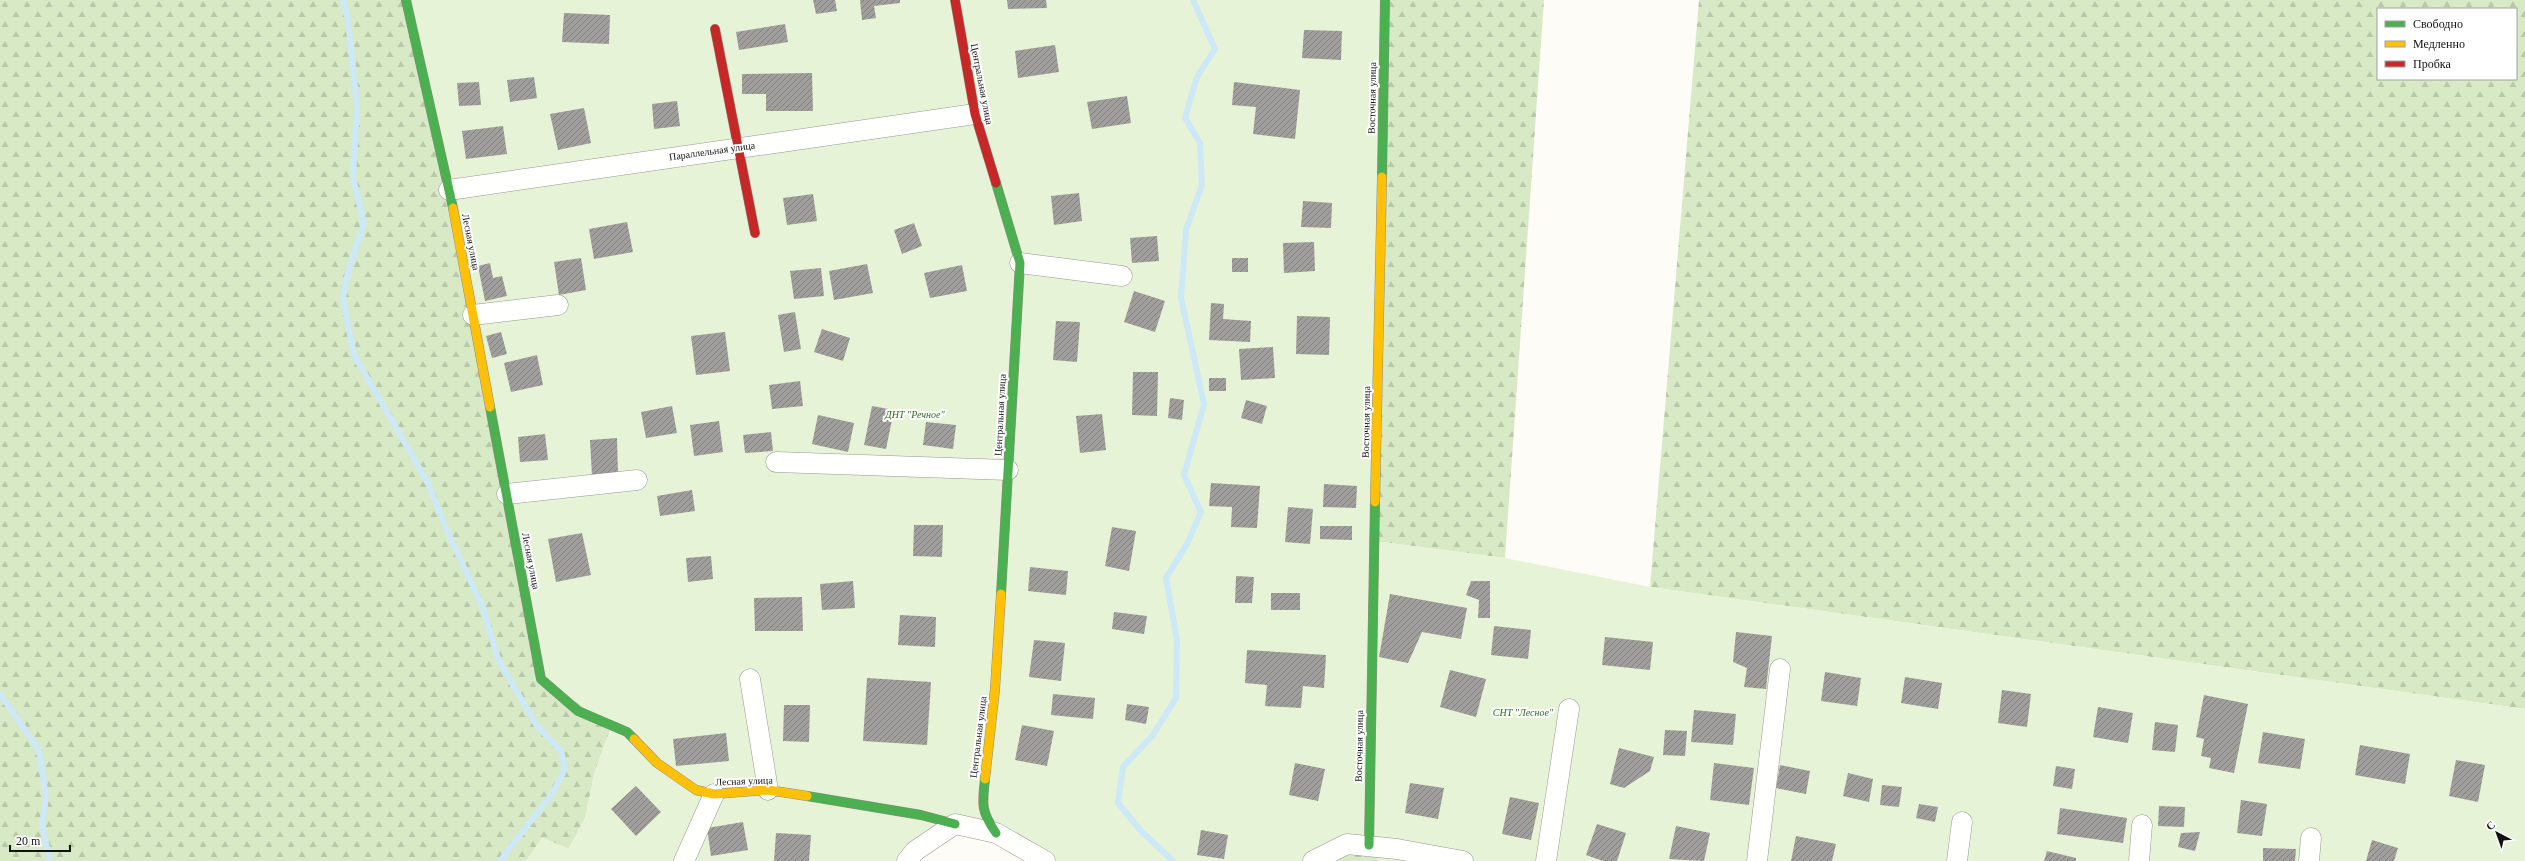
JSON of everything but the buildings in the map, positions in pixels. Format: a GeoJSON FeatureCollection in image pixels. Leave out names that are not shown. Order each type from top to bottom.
{"type":"FeatureCollection","features":[{"type":"Feature","properties":{"kind":"street","name":"Лесная улица"},"geometry":{"type":"LineString","coordinates":[[406,0],[449,190],[542,679],[578,711],[627,732],[657,763],[678,780],[696,790],[714,794],[768,790],[921,815],[956,824]]}},
{"type":"Feature","properties":{"kind":"street","name":"Центральная улица"},"geometry":{"type":"LineString","coordinates":[[955,0],[975,114],[1020,263],[995,690],[982,803],[985,818],[996,833]]}},
{"type":"Feature","properties":{"kind":"street","name":"Восточная улица"},"geometry":{"type":"LineString","coordinates":[[1369,845],[1385,0]]}},
{"type":"Feature","properties":{"kind":"street"},"geometry":{"type":"LineString","coordinates":[[715,29],[737,148],[756,233]]}},
{"type":"Feature","properties":{"kind":"street","name":"Параллельная улица"},"geometry":{"type":"LineString","coordinates":[[449,190],[975,114]]}},
{"type":"Feature","properties":{"kind":"street"},"geometry":{"type":"LineString","coordinates":[[1020,263],[1122,276]]}},
{"type":"Feature","properties":{"kind":"street"},"geometry":{"type":"LineString","coordinates":[[473,315],[558,305]]}},
{"type":"Feature","properties":{"kind":"street"},"geometry":{"type":"LineString","coordinates":[[776,462],[1008,470]]}},
{"type":"Feature","properties":{"kind":"street"},"geometry":{"type":"LineString","coordinates":[[507,494],[638,480]]}},
{"type":"Feature","properties":{"kind":"street"},"geometry":{"type":"LineString","coordinates":[[1757,861],[1780,669]]}},
{"type":"Feature","properties":{"kind":"street"},"geometry":{"type":"LineString","coordinates":[[750,679],[768,790]]}},
{"type":"Feature","properties":{"kind":"street"},"geometry":{"type":"LineString","coordinates":[[1546,861],[1568,709]]}},
{"type":"Feature","properties":{"kind":"street"},"geometry":{"type":"LineString","coordinates":[[684,861],[714,794]]}},
{"type":"Feature","properties":{"kind":"street"},"geometry":{"type":"LineString","coordinates":[[1957,861],[1962,822]]}},
{"type":"Feature","properties":{"kind":"street"},"geometry":{"type":"LineString","coordinates":[[906,861],[915,851],[956,824],[996,833],[1045,861]]}},
{"type":"Feature","properties":{"kind":"street"},"geometry":{"type":"LineString","coordinates":[[2139,861],[2142,825]]}},
{"type":"Feature","properties":{"kind":"street"},"geometry":{"type":"LineString","coordinates":[[2309,861],[2311,838]]}},
{"type":"Feature","properties":{"kind":"street"},"geometry":{"type":"LineString","coordinates":[[1313,861],[1347,844],[1369,845],[1396,855],[1463,861]]}},
{"type":"Feature","properties":{"kind":"green space"},"geometry":{"type":"Polygon","coordinates":[[[0,0],[406,0],[612,725],[595,771],[585,818],[569,849],[542,838],[526,861],[0,861],[0,0]]]}},
{"type":"Feature","properties":{"kind":"green space","name":"ДНТ \"Речное\""},"geometry":{"type":"Polygon","coordinates":[[[406,0],[1385,0],[1374,541],[1505,558],[1650,587],[2525,709],[2525,861],[1378,861],[1373,846],[1313,861],[1045,861],[962,825],[907,861],[526,861],[542,838],[569,849],[585,818],[595,771],[612,726],[541,679],[406,0]]]}},
{"type":"Feature","properties":{"kind":"green space"},"geometry":{"type":"Polygon","coordinates":[[[1385,0],[1544,0],[1505,558],[1374,541],[1385,0]]]}},
{"type":"Feature","properties":{"kind":"green space"},"geometry":{"type":"Polygon","coordinates":[[[1699,0],[2525,0],[2525,709],[1650,587],[1699,0]]]}},
{"type":"Feature","properties":{"kind":"green space"},"geometry":{"type":"Polygon","coordinates":[[[1374,846],[1378,861],[1313,861],[1374,846]]]}},
{"type":"Feature","properties":{"kind":"waterway"},"geometry":{"type":"LineString","coordinates":[[343,0],[348,20],[357,107],[353,178],[364,223],[348,272],[343,298],[354,355],[428,483],[448,533],[483,608],[498,659],[537,726],[561,751],[565,769],[552,794],[500,861]]}},
{"type":"Feature","properties":{"kind":"waterway"},"geometry":{"type":"LineString","coordinates":[[1173,861],[1142,832],[1118,803],[1123,767],[1153,735],[1176,698],[1177,640],[1166,578],[1187,544],[1201,512],[1184,475],[1204,404],[1181,298],[1186,230],[1202,185],[1200,143],[1185,118],[1197,77],[1215,49],[1193,0]]}},
{"type":"Feature","properties":{"kind":"waterway"},"geometry":{"type":"LineString","coordinates":[[0,694],[39,750],[46,797],[42,826],[50,861]]}},
{"type":"Feature","properties":{"kind":"traffic: fast"},"geometry":{"type":"LineString","coordinates":[[406,0],[453,208]]}},
{"type":"Feature","properties":{"kind":"traffic: fast"},"geometry":{"type":"LineString","coordinates":[[1382,177],[1385,0]]}},
{"type":"Feature","properties":{"kind":"traffic: fast"},"geometry":{"type":"LineString","coordinates":[[996,183],[1020,263],[1001,594]]}},
{"type":"Feature","properties":{"kind":"traffic: fast"},"geometry":{"type":"LineString","coordinates":[[490,407],[541,679],[578,711],[627,732],[634,739]]}},
{"type":"Feature","properties":{"kind":"traffic: fast"},"geometry":{"type":"LineString","coordinates":[[1369,845],[1375,502]]}},
{"type":"Feature","properties":{"kind":"traffic: fast"},"geometry":{"type":"LineString","coordinates":[[985,779],[983,795],[985,813],[996,833]]}},
{"type":"Feature","properties":{"kind":"traffic: fast"},"geometry":{"type":"LineString","coordinates":[[807,796],[921,815],[955,824]]}},
{"type":"Feature","properties":{"kind":"traffic: slow"},"geometry":{"type":"LineString","coordinates":[[1375,502],[1382,177]]}},
{"type":"Feature","properties":{"kind":"traffic: slow"},"geometry":{"type":"LineString","coordinates":[[453,208],[490,407]]}},
{"type":"Feature","properties":{"kind":"traffic: slow"},"geometry":{"type":"LineString","coordinates":[[985,779],[995,689],[1001,594]]}},
{"type":"Feature","properties":{"kind":"traffic: slow"},"geometry":{"type":"LineString","coordinates":[[634,739],[657,763],[696,790],[714,794],[768,790],[807,796]]}},
{"type":"Feature","properties":{"kind":"traffic: jam"},"geometry":{"type":"LineString","coordinates":[[955,0],[975,114],[996,183]]}},
{"type":"Feature","properties":{"kind":"traffic: jam"},"geometry":{"type":"LineString","coordinates":[[715,29],[755,233]]}},
{"type":"Feature","properties":{"kind":"park label","name":"СНТ \"Лесное\""},"geometry":{"type":"Point","coordinates":[1523,712]}}]}
